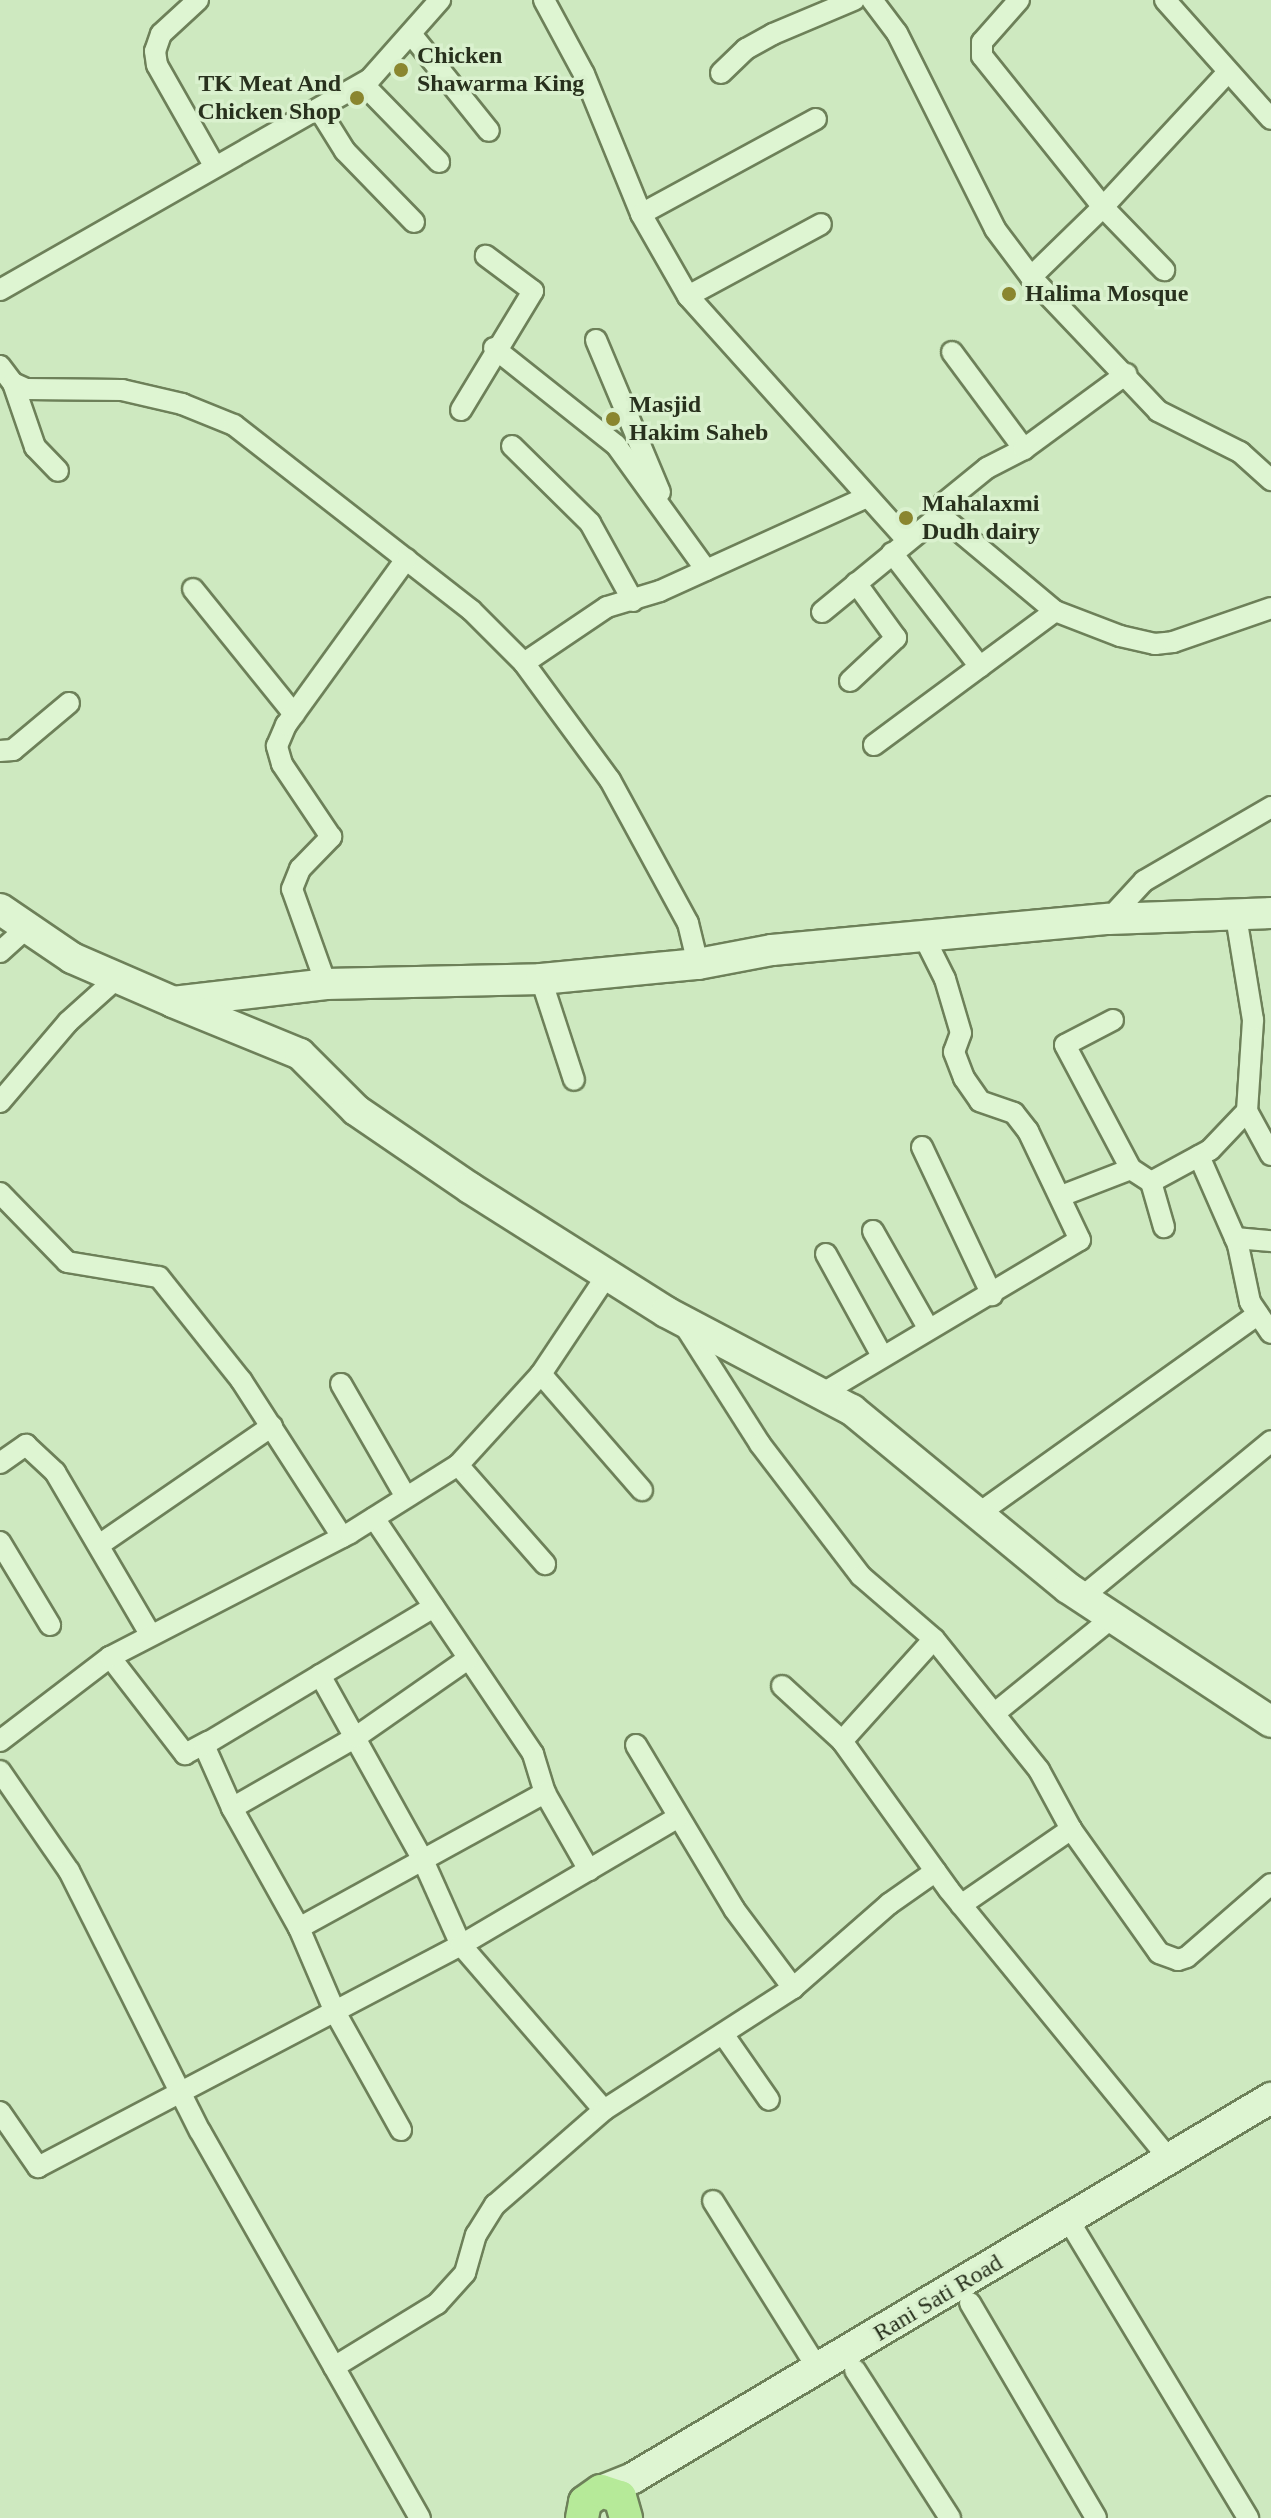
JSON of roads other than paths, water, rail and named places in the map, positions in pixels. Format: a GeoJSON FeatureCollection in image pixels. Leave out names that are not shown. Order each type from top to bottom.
{"type":"FeatureCollection","features":[{"type":"Feature","properties":{"kind":"main road"},"geometry":{"type":"LineString","coordinates":[[584,2510],[620,2497],[627,2517]]}},
{"type":"Feature","properties":{"kind":"street"},"geometry":{"type":"LineString","coordinates":[[198,0],[161,34],[155,51],[157,65],[215,167]]}},
{"type":"Feature","properties":{"kind":"street"},"geometry":{"type":"LineString","coordinates":[[544,0],[584,74],[641,214],[688,296],[867,497],[980,667]]}},
{"type":"Feature","properties":{"kind":"street"},"geometry":{"type":"LineString","coordinates":[[721,73],[746,49],[773,34],[854,0]]}},
{"type":"Feature","properties":{"kind":"street"},"geometry":{"type":"LineString","coordinates":[[872,0],[897,33],[995,229],[1031,277],[1171,421],[1240,452],[1271,480]]}},
{"type":"Feature","properties":{"kind":"street"},"geometry":{"type":"LineString","coordinates":[[1019,0],[982,42],[982,56],[1103,207],[1164,270]]}},
{"type":"Feature","properties":{"kind":"street"},"geometry":{"type":"LineString","coordinates":[[1165,0],[1271,119]]}},
{"type":"Feature","properties":{"kind":"street"},"geometry":{"type":"LineString","coordinates":[[0,290],[363,84],[411,34],[428,4]]}},
{"type":"Feature","properties":{"kind":"street"},"geometry":{"type":"LineString","coordinates":[[411,34],[489,131]]}},
{"type":"Feature","properties":{"kind":"street"},"geometry":{"type":"LineString","coordinates":[[1031,277],[1103,207],[1227,73]]}},
{"type":"Feature","properties":{"kind":"street"},"geometry":{"type":"LineString","coordinates":[[363,84],[439,162]]}},
{"type":"Feature","properties":{"kind":"street"},"geometry":{"type":"LineString","coordinates":[[320,111],[345,151],[414,222]]}},
{"type":"Feature","properties":{"kind":"street"},"geometry":{"type":"LineString","coordinates":[[641,214],[816,119]]}},
{"type":"Feature","properties":{"kind":"street"},"geometry":{"type":"LineString","coordinates":[[688,296],[821,224]]}},
{"type":"Feature","properties":{"kind":"street"},"geometry":{"type":"LineString","coordinates":[[461,410],[494,348],[533,288],[486,256]]}},
{"type":"Feature","properties":{"kind":"street"},"geometry":{"type":"LineString","coordinates":[[596,340],[666,511]]}},
{"type":"Feature","properties":{"kind":"street"},"geometry":{"type":"LineString","coordinates":[[494,348],[601,430],[666,511],[706,570]]}},
{"type":"Feature","properties":{"kind":"street"},"geometry":{"type":"LineString","coordinates":[[952,352],[1024,449]]}},
{"type":"Feature","properties":{"kind":"street"},"geometry":{"type":"LineString","coordinates":[[0,366],[13,383],[35,447],[58,471]]}},
{"type":"Feature","properties":{"kind":"street"},"geometry":{"type":"LineString","coordinates":[[822,612],[940,515],[944,503],[987,468],[1024,449],[1126,374]]}},
{"type":"Feature","properties":{"kind":"street"},"geometry":{"type":"LineString","coordinates":[[13,383],[26,389],[90,386],[154,395],[234,425],[471,610],[524,663],[610,780],[659,864],[688,923],[698,964]]}},
{"type":"Feature","properties":{"kind":"street"},"geometry":{"type":"LineString","coordinates":[[512,446],[590,523],[633,601]]}},
{"type":"Feature","properties":{"kind":"street"},"geometry":{"type":"LineString","coordinates":[[524,663],[599,611],[633,601],[706,570],[867,497]]}},
{"type":"Feature","properties":{"kind":"street"},"geometry":{"type":"LineString","coordinates":[[940,515],[1055,611],[1155,644],[1271,608]]}},
{"type":"Feature","properties":{"kind":"street"},"geometry":{"type":"LineString","coordinates":[[326,984],[292,889],[300,869],[331,837],[282,764],[277,746],[294,714],[406,559]]}},
{"type":"Feature","properties":{"kind":"street"},"geometry":{"type":"LineString","coordinates":[[850,681],[896,638],[856,583]]}},
{"type":"Feature","properties":{"kind":"street"},"geometry":{"type":"LineString","coordinates":[[193,589],[294,714]]}},
{"type":"Feature","properties":{"kind":"street"},"geometry":{"type":"LineString","coordinates":[[874,745],[1055,611]]}},
{"type":"Feature","properties":{"kind":"street"},"geometry":{"type":"LineString","coordinates":[[0,751],[13,750],[69,703]]}},
{"type":"Feature","properties":{"kind":"street"},"geometry":{"type":"LineString","coordinates":[[1109,919],[1144,881],[1271,807]]}},
{"type":"Feature","properties":{"kind":"street"},"geometry":{"type":"LineString","coordinates":[[0,909],[116,979],[300,1054],[356,1110],[607,1275],[681,1320],[852,1410],[1082,1597],[1271,1722]]}},
{"type":"Feature","properties":{"kind":"street"},"geometry":{"type":"LineString","coordinates":[[173,1002],[326,984],[541,979],[698,964],[772,950],[1109,919],[1271,913]]}},
{"type":"Feature","properties":{"kind":"street"},"geometry":{"type":"LineString","coordinates":[[1151,1182],[1199,1156],[1247,1111],[1262,1020],[1236,916]]}},
{"type":"Feature","properties":{"kind":"street"},"geometry":{"type":"LineString","coordinates":[[0,952],[27,928]]}},
{"type":"Feature","properties":{"kind":"street"},"geometry":{"type":"LineString","coordinates":[[823,1393],[881,1354],[992,1295],[1080,1240],[1061,1196],[1021,1122],[1014,1113],[980,1101],[964,1078],[954,1052],[961,1033],[945,979],[924,937]]}},
{"type":"Feature","properties":{"kind":"street"},"geometry":{"type":"LineString","coordinates":[[0,1102],[68,1022],[116,979]]}},
{"type":"Feature","properties":{"kind":"street"},"geometry":{"type":"LineString","coordinates":[[541,979],[574,1080]]}},
{"type":"Feature","properties":{"kind":"street"},"geometry":{"type":"LineString","coordinates":[[1113,1020],[1065,1045],[1131,1169],[1151,1182],[1164,1227]]}},
{"type":"Feature","properties":{"kind":"street"},"geometry":{"type":"LineString","coordinates":[[1247,1111],[1271,1155]]}},
{"type":"Feature","properties":{"kind":"street"},"geometry":{"type":"LineString","coordinates":[[922,1147],[992,1295]]}},
{"type":"Feature","properties":{"kind":"street"},"geometry":{"type":"LineString","coordinates":[[1199,1156],[1235,1238],[1247,1293],[1271,1333]]}},
{"type":"Feature","properties":{"kind":"street"},"geometry":{"type":"LineString","coordinates":[[1061,1196],[1131,1169]]}},
{"type":"Feature","properties":{"kind":"street"},"geometry":{"type":"LineString","coordinates":[[0,1193],[67,1262],[159,1277],[272,1426],[342,1537]]}},
{"type":"Feature","properties":{"kind":"street"},"geometry":{"type":"LineString","coordinates":[[873,1231],[928,1328]]}},
{"type":"Feature","properties":{"kind":"street"},"geometry":{"type":"LineString","coordinates":[[1235,1238],[1271,1241]]}},
{"type":"Feature","properties":{"kind":"street"},"geometry":{"type":"LineString","coordinates":[[826,1254],[881,1354]]}},
{"type":"Feature","properties":{"kind":"street"},"geometry":{"type":"LineString","coordinates":[[0,1741],[110,1657],[342,1537],[458,1465],[541,1374],[607,1275]]}},
{"type":"Feature","properties":{"kind":"street"},"geometry":{"type":"LineString","coordinates":[[978,1514],[1258,1314]]}},
{"type":"Feature","properties":{"kind":"street"},"geometry":{"type":"LineString","coordinates":[[681,1320],[760,1444],[861,1576],[934,1639],[995,1713],[1039,1770],[1071,1829],[1138,1928],[1169,1958],[1187,1957],[1271,1884]]}},
{"type":"Feature","properties":{"kind":"street"},"geometry":{"type":"LineString","coordinates":[[541,1374],[642,1490]]}},
{"type":"Feature","properties":{"kind":"street"},"geometry":{"type":"LineString","coordinates":[[341,1384],[406,1497]]}},
{"type":"Feature","properties":{"kind":"street"},"geometry":{"type":"LineString","coordinates":[[99,1545],[272,1426]]}},
{"type":"Feature","properties":{"kind":"street"},"geometry":{"type":"LineString","coordinates":[[1082,1597],[1271,1441]]}},
{"type":"Feature","properties":{"kind":"street"},"geometry":{"type":"LineString","coordinates":[[0,1463],[26,1445],[55,1472],[150,1634]]}},
{"type":"Feature","properties":{"kind":"street"},"geometry":{"type":"LineString","coordinates":[[458,1465],[545,1564]]}},
{"type":"Feature","properties":{"kind":"street"},"geometry":{"type":"LineString","coordinates":[[374,1518],[533,1754],[545,1793],[589,1870]]}},
{"type":"Feature","properties":{"kind":"street"},"geometry":{"type":"LineString","coordinates":[[0,1542],[50,1625]]}},
{"type":"Feature","properties":{"kind":"street"},"geometry":{"type":"LineString","coordinates":[[110,1657],[185,1754],[434,1607]]}},
{"type":"Feature","properties":{"kind":"street"},"geometry":{"type":"LineString","coordinates":[[995,1713],[1113,1617]]}},
{"type":"Feature","properties":{"kind":"street"},"geometry":{"type":"LineString","coordinates":[[842,1741],[934,1639]]}},
{"type":"Feature","properties":{"kind":"street"},"geometry":{"type":"LineString","coordinates":[[232,1808],[356,1737],[468,1659]]}},
{"type":"Feature","properties":{"kind":"street"},"geometry":{"type":"LineString","coordinates":[[320,1675],[422,1858],[461,1945],[604,2110]]}},
{"type":"Feature","properties":{"kind":"street"},"geometry":{"type":"LineString","coordinates":[[782,1686],[842,1741],[961,1905],[1168,2158]]}},
{"type":"Feature","properties":{"kind":"street"},"geometry":{"type":"LineString","coordinates":[[208,1742],[204,1745],[232,1808],[299,1928],[335,2012],[401,2130]]}},
{"type":"Feature","properties":{"kind":"street"},"geometry":{"type":"LineString","coordinates":[[636,1745],[734,1909],[793,1988]]}},
{"type":"Feature","properties":{"kind":"street"},"geometry":{"type":"LineString","coordinates":[[0,1771],[69,1871],[182,2094],[420,2518]]}},
{"type":"Feature","properties":{"kind":"street"},"geometry":{"type":"LineString","coordinates":[[299,1928],[381,1886],[422,1858],[545,1793]]}},
{"type":"Feature","properties":{"kind":"street"},"geometry":{"type":"LineString","coordinates":[[0,2112],[38,2167],[461,1945],[677,1818]]}},
{"type":"Feature","properties":{"kind":"street"},"geometry":{"type":"LineString","coordinates":[[961,1905],[1071,1829]]}},
{"type":"Feature","properties":{"kind":"street"},"geometry":{"type":"LineString","coordinates":[[334,2367],[437,2304],[465,2273],[476,2235],[495,2205],[604,2110],[793,1988],[889,1904],[936,1871]]}},
{"type":"Feature","properties":{"kind":"street"},"geometry":{"type":"LineString","coordinates":[[723,2034],[769,2100]]}},
{"type":"Feature","properties":{"kind":"street","name":"Rani Sati Road"},"geometry":{"type":"LineString","coordinates":[[584,2510],[818,2369],[1074,2229],[1168,2158],[1271,2098]]}},
{"type":"Feature","properties":{"kind":"street"},"geometry":{"type":"LineString","coordinates":[[627,2517],[643,2495],[970,2303],[1074,2229],[1271,2120]]}},
{"type":"Feature","properties":{"kind":"street"},"geometry":{"type":"LineString","coordinates":[[713,2201],[818,2369]]}},
{"type":"Feature","properties":{"kind":"street"},"geometry":{"type":"LineString","coordinates":[[1074,2229],[1248,2518]]}},
{"type":"Feature","properties":{"kind":"street"},"geometry":{"type":"LineString","coordinates":[[970,2303],[1096,2518]]}},
{"type":"Feature","properties":{"kind":"street"},"geometry":{"type":"LineString","coordinates":[[855,2370],[950,2518]]}},
{"type":"Feature","properties":{"kind":"place","name":"Chicken Shawarma King"},"geometry":{"type":"Point","coordinates":[401,70]}},
{"type":"Feature","properties":{"kind":"place","name":"TK Meat And Chicken Shop"},"geometry":{"type":"Point","coordinates":[357,98]}},
{"type":"Feature","properties":{"kind":"place","name":"Halima Mosque"},"geometry":{"type":"Point","coordinates":[1009,294]}},
{"type":"Feature","properties":{"kind":"place","name":"Masjid Hakim Saheb"},"geometry":{"type":"Point","coordinates":[613,419]}},
{"type":"Feature","properties":{"kind":"place","name":"Mahalaxmi Dudh dairy"},"geometry":{"type":"Point","coordinates":[906,518]}}]}
